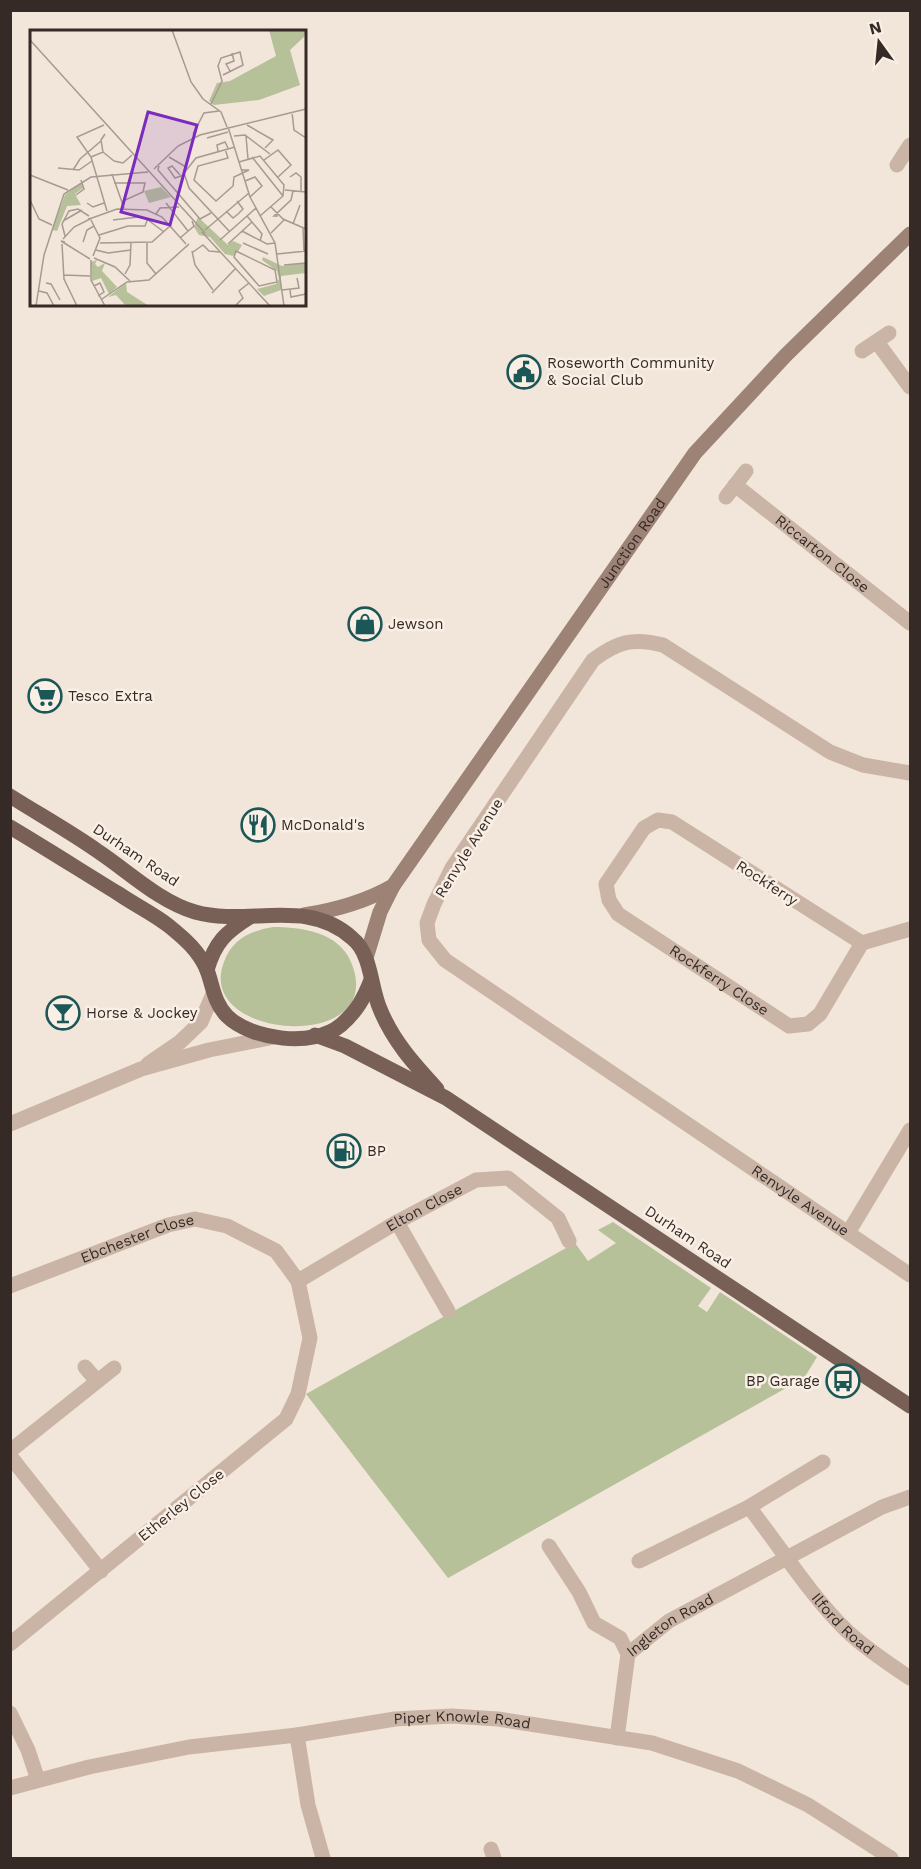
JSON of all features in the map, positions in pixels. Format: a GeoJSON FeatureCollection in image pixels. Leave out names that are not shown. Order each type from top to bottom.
{"type":"FeatureCollection","features":[{"type":"Feature","properties":{"kind":"main road","name":"Junction Road"},"geometry":{"type":"LineString","coordinates":[[366,958],[380,912],[393,886],[695,453],[786,355],[910,234]]}},
{"type":"Feature","properties":{"kind":"main road","name":"Durham Road"},"geometry":{"type":"LineString","coordinates":[[10,796],[97,850],[164,898],[195,912],[251,916],[304,915],[330,922],[354,939],[366,958],[379,1008],[401,1049],[446,1098]]}},
{"type":"Feature","properties":{"kind":"main road","name":"Durham Road"},"geometry":{"type":"LineString","coordinates":[[10,826],[166,924],[194,947],[207,970],[213,994],[226,1015],[246,1031],[274,1037],[315,1035],[340,1027],[362,1003],[371,980]]}},
{"type":"Feature","properties":{"kind":"main road","name":"Junction Road"},"geometry":{"type":"LineString","coordinates":[[304,915],[337,910],[379,894],[393,886]]}},
{"type":"Feature","properties":{"kind":"main road"},"geometry":{"type":"LineString","coordinates":[[207,970],[212,951],[228,931],[251,916]]}},
{"type":"Feature","properties":{"kind":"main road","name":"Durham Road"},"geometry":{"type":"LineString","coordinates":[[315,1035],[345,1046],[446,1098],[910,1406]]}},
{"type":"Feature","properties":{"kind":"street"},"geometry":{"type":"LineString","coordinates":[[897,165],[910,145]]}},
{"type":"Feature","properties":{"kind":"street"},"geometry":{"type":"LineString","coordinates":[[862,351],[883,337],[910,387]]}},
{"type":"Feature","properties":{"kind":"street","name":"Riccarton Close"},"geometry":{"type":"LineString","coordinates":[[746,471],[730,491],[910,623]]}},
{"type":"Feature","properties":{"kind":"street","name":"Renvyle Avenue"},"geometry":{"type":"LineString","coordinates":[[910,773],[863,765],[830,752],[663,645],[645,640],[614,644],[593,660],[453,867],[427,923],[429,940],[445,960],[910,1275]]}},
{"type":"Feature","properties":{"kind":"street","name":"Rockferry Close"},"geometry":{"type":"LineString","coordinates":[[672,822],[657,820],[644,828],[606,884],[609,900],[618,914],[789,1026],[808,1024],[820,1014],[862,943]]}},
{"type":"Feature","properties":{"kind":"street","name":"Rockferry"},"geometry":{"type":"LineString","coordinates":[[672,822],[862,943]]}},
{"type":"Feature","properties":{"kind":"street"},"geometry":{"type":"LineString","coordinates":[[862,943],[910,929]]}},
{"type":"Feature","properties":{"kind":"street"},"geometry":{"type":"LineString","coordinates":[[141,1069],[180,1042],[201,1022],[213,994]]}},
{"type":"Feature","properties":{"kind":"street"},"geometry":{"type":"LineString","coordinates":[[10,1124],[141,1069],[208,1050],[274,1037]]}},
{"type":"Feature","properties":{"kind":"street"},"geometry":{"type":"LineString","coordinates":[[848,1233],[910,1130]]}},
{"type":"Feature","properties":{"kind":"street","name":"Elton Close"},"geometry":{"type":"LineString","coordinates":[[298,1281],[397,1222],[476,1180],[508,1178],[558,1218],[568,1241]]}},
{"type":"Feature","properties":{"kind":"street","name":"Ebchester Close"},"geometry":{"type":"LineString","coordinates":[[10,1286],[168,1225],[195,1219],[227,1226],[276,1251],[298,1281],[310,1338]]}},
{"type":"Feature","properties":{"kind":"street"},"geometry":{"type":"LineString","coordinates":[[397,1222],[448,1311]]}},
{"type":"Feature","properties":{"kind":"street","name":"Etherley Close"},"geometry":{"type":"LineString","coordinates":[[10,1644],[286,1419],[298,1394],[310,1338]]}},
{"type":"Feature","properties":{"kind":"street"},"geometry":{"type":"LineString","coordinates":[[85,1367],[97,1382]]}},
{"type":"Feature","properties":{"kind":"street"},"geometry":{"type":"LineString","coordinates":[[10,1451],[114,1368]]}},
{"type":"Feature","properties":{"kind":"street"},"geometry":{"type":"LineString","coordinates":[[10,1456],[101,1570]]}},
{"type":"Feature","properties":{"kind":"street"},"geometry":{"type":"LineString","coordinates":[[639,1561],[749,1506],[823,1462]]}},
{"type":"Feature","properties":{"kind":"street","name":"Ingleton Road"},"geometry":{"type":"LineString","coordinates":[[617,1738],[628,1654],[669,1621],[882,1507],[910,1497]]}},
{"type":"Feature","properties":{"kind":"street"},"geometry":{"type":"LineString","coordinates":[[749,1506],[788,1557]]}},
{"type":"Feature","properties":{"kind":"street"},"geometry":{"type":"LineString","coordinates":[[549,1546],[579,1592],[594,1623],[620,1638],[628,1654]]}},
{"type":"Feature","properties":{"kind":"street","name":"Ilford Road"},"geometry":{"type":"LineString","coordinates":[[788,1557],[847,1631],[880,1658],[910,1678]]}},
{"type":"Feature","properties":{"kind":"street"},"geometry":{"type":"LineString","coordinates":[[10,1713],[28,1750],[38,1780]]}},
{"type":"Feature","properties":{"kind":"street","name":"Piper Knowle Road"},"geometry":{"type":"LineString","coordinates":[[10,1788],[189,1747],[297,1735],[395,1719],[452,1716],[498,1719],[652,1743],[738,1771],[808,1805],[891,1858]]}},
{"type":"Feature","properties":{"kind":"street"},"geometry":{"type":"LineString","coordinates":[[297,1735],[308,1805],[323,1858]]}},
{"type":"Feature","properties":{"kind":"green space"},"geometry":{"type":"Polygon","coordinates":[[[273,927],[295,928],[318,933],[338,944],[345,952],[351,962],[355,992],[343,1012],[320,1023],[290,1026],[261,1021],[236,1008],[222,988],[224,962],[227,954],[243,937],[273,927]]]}},
{"type":"Feature","properties":{"kind":"green space"},"geometry":{"type":"Polygon","coordinates":[[[613,1222],[711,1288],[698,1306],[707,1312],[720,1292],[817,1357],[804,1378],[448,1578],[306,1394],[575,1243],[588,1261],[616,1243],[598,1230],[613,1222]]]}},
{"type":"Feature","properties":{"kind":"place","name":"Roseworth Community & Social Club"},"geometry":{"type":"Point","coordinates":[524,372]}},
{"type":"Feature","properties":{"kind":"place","name":"Jewson"},"geometry":{"type":"Point","coordinates":[365,624]}},
{"type":"Feature","properties":{"kind":"place","name":"Tesco Extra"},"geometry":{"type":"Point","coordinates":[45,696]}},
{"type":"Feature","properties":{"kind":"place","name":"McDonald's"},"geometry":{"type":"Point","coordinates":[258,825]}},
{"type":"Feature","properties":{"kind":"place","name":"Horse & Jockey"},"geometry":{"type":"Point","coordinates":[63,1013]}},
{"type":"Feature","properties":{"kind":"place","name":"BP"},"geometry":{"type":"Point","coordinates":[344,1151]}},
{"type":"Feature","properties":{"kind":"place","name":"BP Garage"},"geometry":{"type":"Point","coordinates":[843,1381]}}]}
